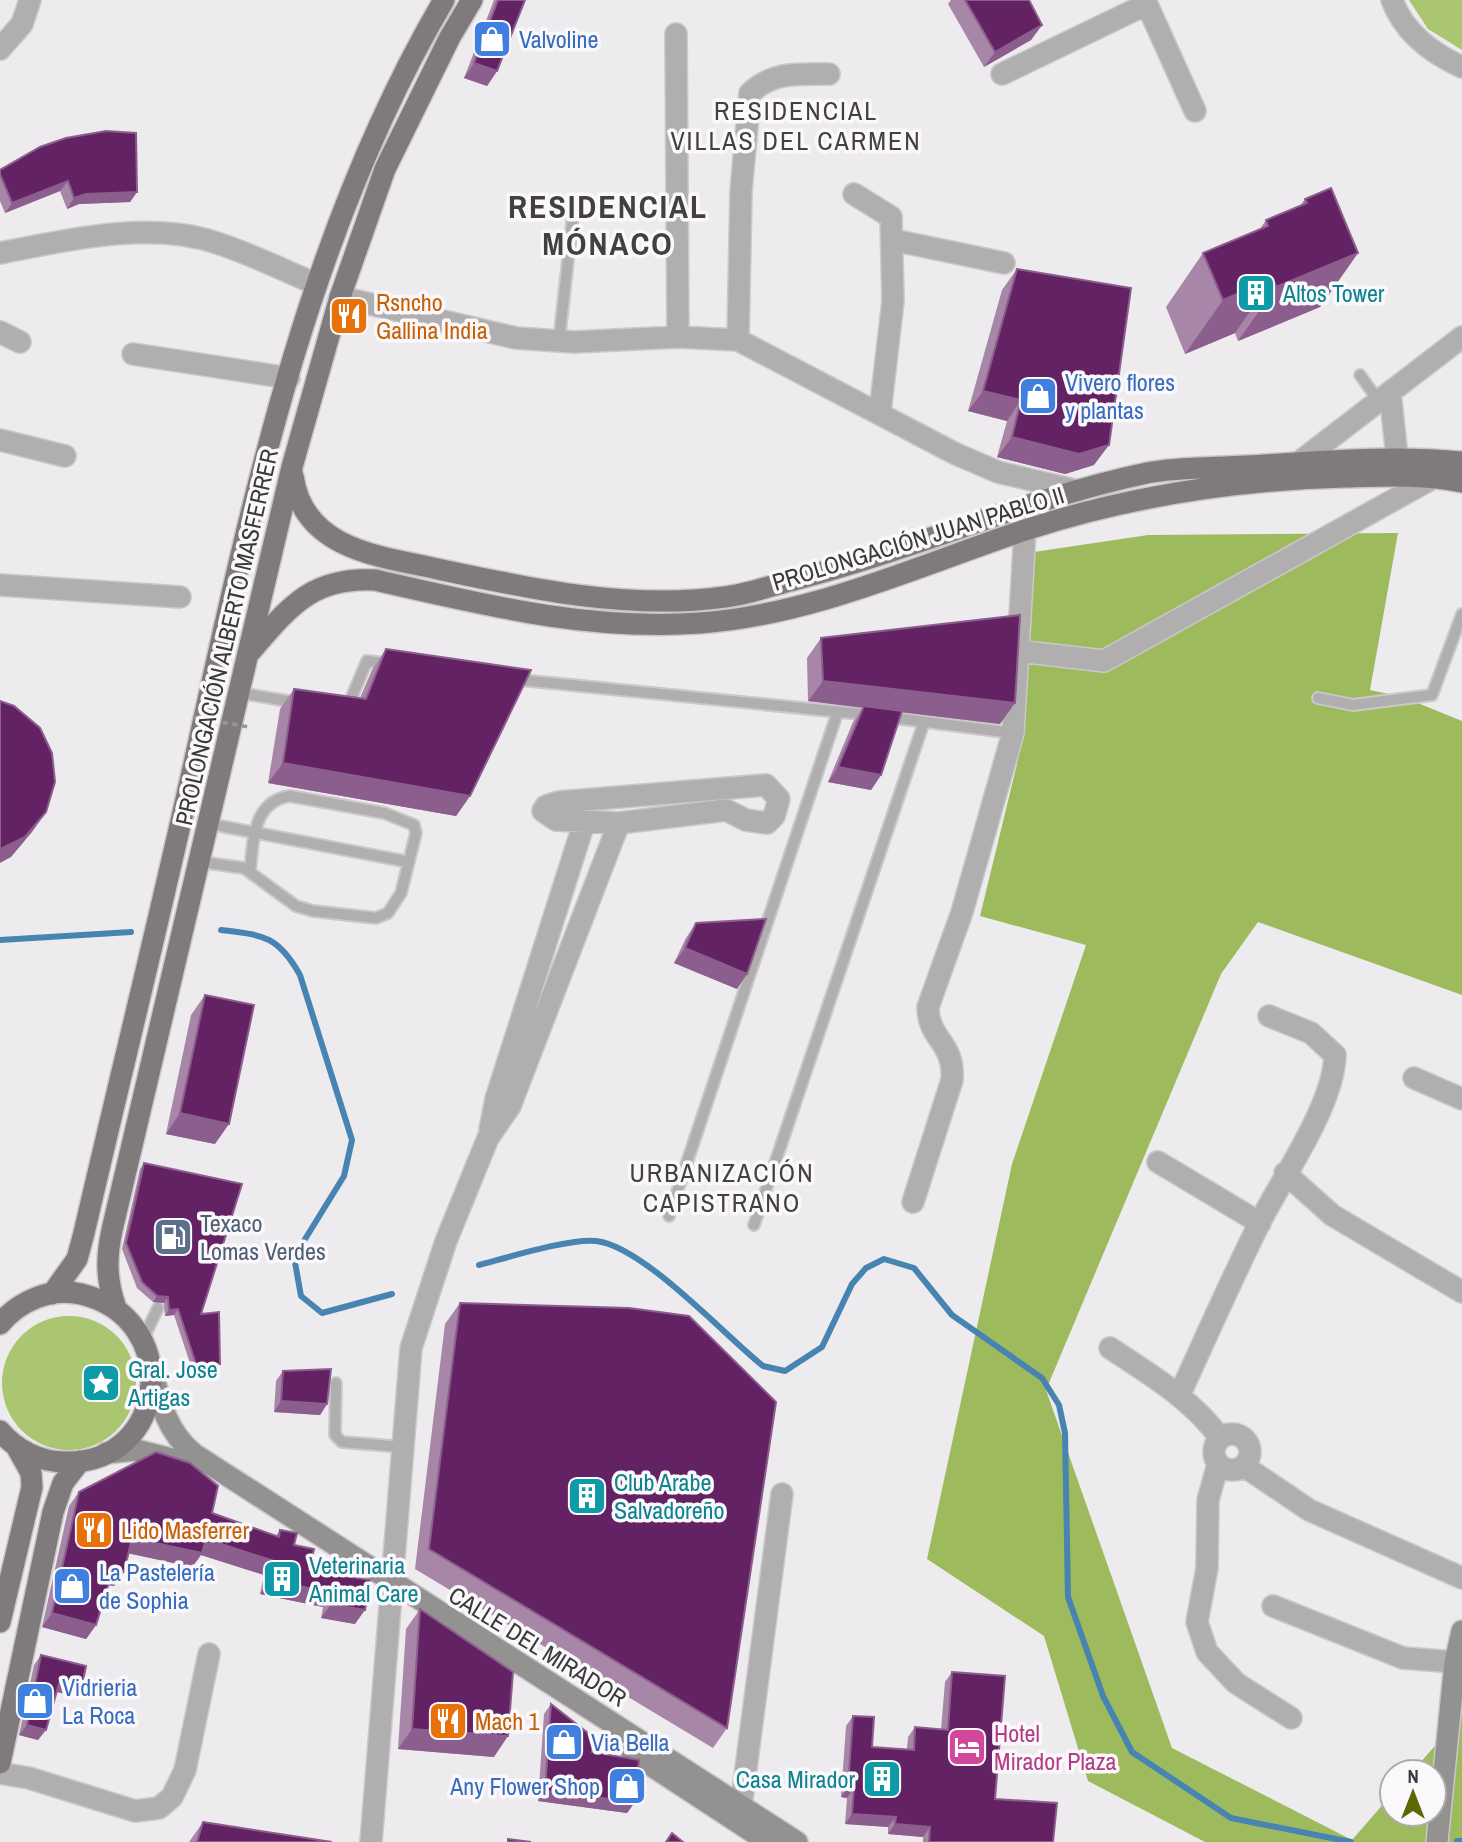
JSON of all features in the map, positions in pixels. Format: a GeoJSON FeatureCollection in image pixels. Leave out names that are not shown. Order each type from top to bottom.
{"type":"FeatureCollection","features":[{"type":"Feature","properties":{"kind":"main road","name":"PROLONGACIÓN ALBERTO MASFERRER"},"geometry":{"type":"LineString","coordinates":[[52,1294],[77,1259],[84,1233],[228,614],[316,284],[362,159],[417,47],[444,0]]}},
{"type":"Feature","properties":{"kind":"main road","name":"PROLONGACIÓN ALBERTO MASFERRER"},"geometry":{"type":"LineString","coordinates":[[116,1308],[108,1286],[107,1256],[128,1185],[292,467],[340,297],[385,169],[450,37],[472,0]]}},
{"type":"Feature","properties":{"kind":"main road"},"geometry":{"type":"LineString","coordinates":[[292,467],[300,505],[315,526],[330,537],[367,552],[545,592],[675,601],[727,597],[865,561],[1078,491],[1150,472],[1397,457],[1462,462]]}},
{"type":"Feature","properties":{"kind":"main road","name":"PROLONGACIÓN JUAN PABLO II"},"geometry":{"type":"LineString","coordinates":[[250,652],[297,600],[342,581],[375,580],[540,617],[601,624],[701,623],[796,607],[1025,530],[1156,497],[1268,480],[1396,475],[1462,482]]}},
{"type":"Feature","properties":{"kind":"main road"},"geometry":{"type":"LineString","coordinates":[[0,1324],[21,1306],[52,1294],[74,1293],[96,1298],[116,1308],[143,1339],[152,1368],[151,1391],[139,1423],[124,1440],[106,1453],[80,1461],[44,1460],[7,1439]]}},
{"type":"Feature","properties":{"kind":"main road","name":"CALLE DEL MIRADOR"},"geometry":{"type":"LineString","coordinates":[[152,1368],[167,1422],[183,1445],[392,1590],[768,1842]]}},
{"type":"Feature","properties":{"kind":"main road"},"geometry":{"type":"LineString","coordinates":[[0,1620],[7,1567],[32,1487],[31,1473],[7,1439]]}},
{"type":"Feature","properties":{"kind":"main road","name":"CALLE DEL MIRADOR"},"geometry":{"type":"LineString","coordinates":[[106,1453],[136,1450],[175,1459],[392,1590],[797,1842]]}},
{"type":"Feature","properties":{"kind":"main road"},"geometry":{"type":"LineString","coordinates":[[0,1763],[53,1512],[63,1483],[80,1461]]}},
{"type":"Feature","properties":{"kind":"main road"},"geometry":{"type":"LineString","coordinates":[[1437,1842],[1455,1662],[1462,1631]]}},
{"type":"Feature","properties":{"kind":"street"},"geometry":{"type":"LineString","coordinates":[[0,49],[22,24],[30,0]]}},
{"type":"Feature","properties":{"kind":"street"},"geometry":{"type":"LineString","coordinates":[[1392,0],[1399,19],[1415,37],[1441,57],[1462,67]]}},
{"type":"Feature","properties":{"kind":"street"},"geometry":{"type":"LineString","coordinates":[[1002,75],[1146,2],[1195,111]]}},
{"type":"Feature","properties":{"kind":"street"},"geometry":{"type":"LineString","coordinates":[[676,34],[678,337]]}},
{"type":"Feature","properties":{"kind":"street"},"geometry":{"type":"LineString","coordinates":[[738,340],[741,191],[750,93],[765,79],[796,74],[829,74]]}},
{"type":"Feature","properties":{"kind":"street"},"geometry":{"type":"LineString","coordinates":[[854,194],[891,217],[893,301],[880,412]]}},
{"type":"Feature","properties":{"kind":"street"},"geometry":{"type":"LineString","coordinates":[[0,253],[124,233],[166,234],[215,242],[316,284]]}},
{"type":"Feature","properties":{"kind":"street"},"geometry":{"type":"LineString","coordinates":[[893,240],[1004,263]]}},
{"type":"Feature","properties":{"kind":"street"},"geometry":{"type":"LineString","coordinates":[[340,297],[516,338],[559,341],[678,337],[738,340],[956,454],[998,472],[1078,491]]}},
{"type":"Feature","properties":{"kind":"street"},"geometry":{"type":"LineString","coordinates":[[0,332],[20,342]]}},
{"type":"Feature","properties":{"kind":"street"},"geometry":{"type":"LineString","coordinates":[[1298,463],[1462,337]]}},
{"type":"Feature","properties":{"kind":"street"},"geometry":{"type":"LineString","coordinates":[[133,354],[289,378]]}},
{"type":"Feature","properties":{"kind":"street"},"geometry":{"type":"LineString","coordinates":[[1384,396],[1397,457]]}},
{"type":"Feature","properties":{"kind":"street"},"geometry":{"type":"LineString","coordinates":[[0,440],[65,456]]}},
{"type":"Feature","properties":{"kind":"street"},"geometry":{"type":"LineString","coordinates":[[1018,651],[1104,661],[1433,478]]}},
{"type":"Feature","properties":{"kind":"street"},"geometry":{"type":"LineString","coordinates":[[913,1202],[952,1080],[954,1060],[928,1020],[928,1007],[962,912],[1013,733],[1025,530]]}},
{"type":"Feature","properties":{"kind":"street"},"geometry":{"type":"LineString","coordinates":[[0,585],[180,597]]}},
{"type":"Feature","properties":{"kind":"street"},"geometry":{"type":"LineString","coordinates":[[765,785],[779,799],[774,816],[767,823],[746,820],[726,810],[619,823],[556,820],[543,811],[546,806],[559,802],[765,785]]}},
{"type":"Feature","properties":{"kind":"street"},"geometry":{"type":"LineString","coordinates":[[371,1842],[411,1348],[446,1241],[488,1138],[496,1099],[584,823]]}},
{"type":"Feature","properties":{"kind":"street"},"geometry":{"type":"LineString","coordinates":[[488,1138],[510,1106],[619,823]]}},
{"type":"Feature","properties":{"kind":"street"},"geometry":{"type":"LineString","coordinates":[[1179,1396],[1260,1223],[1323,1103],[1335,1072],[1335,1055],[1311,1033],[1269,1016]]}},
{"type":"Feature","properties":{"kind":"street"},"geometry":{"type":"LineString","coordinates":[[1414,1077],[1462,1099]]}},
{"type":"Feature","properties":{"kind":"street"},"geometry":{"type":"LineString","coordinates":[[1158,1162],[1260,1223]]}},
{"type":"Feature","properties":{"kind":"street"},"geometry":{"type":"LineString","coordinates":[[1285,1173],[1332,1214],[1462,1292]]}},
{"type":"Feature","properties":{"kind":"street"},"geometry":{"type":"LineString","coordinates":[[1110,1348],[1179,1396],[1209,1423],[1220,1438]]}},
{"type":"Feature","properties":{"kind":"street"},"geometry":{"type":"LineString","coordinates":[[1218,1464],[1231,1470],[1244,1466],[1250,1454],[1246,1440],[1234,1434],[1220,1438],[1214,1451],[1218,1464],[1208,1500],[1207,1568],[1198,1622],[1208,1653],[1236,1683],[1290,1718]]}},
{"type":"Feature","properties":{"kind":"street"},"geometry":{"type":"LineString","coordinates":[[1244,1466],[1309,1510],[1462,1578]]}},
{"type":"Feature","properties":{"kind":"street"},"geometry":{"type":"LineString","coordinates":[[741,1806],[782,1494]]}},
{"type":"Feature","properties":{"kind":"street"},"geometry":{"type":"LineString","coordinates":[[1273,1606],[1403,1658],[1455,1662]]}},
{"type":"Feature","properties":{"kind":"street"},"geometry":{"type":"LineString","coordinates":[[0,1773],[29,1778],[135,1811],[159,1808],[172,1797],[184,1770],[209,1654]]}},
{"type":"Feature","properties":{"kind":"lane"},"geometry":{"type":"LineString","coordinates":[[559,341],[573,215]]}},
{"type":"Feature","properties":{"kind":"lane"},"geometry":{"type":"LineString","coordinates":[[1360,376],[1384,396]]}},
{"type":"Feature","properties":{"kind":"lane"},"geometry":{"type":"LineString","coordinates":[[1318,698],[1353,705],[1432,695],[1462,614]]}},
{"type":"Feature","properties":{"kind":"lane"},"geometry":{"type":"LineString","coordinates":[[333,709],[346,711],[367,661],[409,667]]}},
{"type":"Feature","properties":{"kind":"lane"},"geometry":{"type":"LineString","coordinates":[[492,677],[838,711],[1013,733]]}},
{"type":"Feature","properties":{"kind":"lane"},"geometry":{"type":"LineString","coordinates":[[241,693],[307,704]]}},
{"type":"Feature","properties":{"kind":"lane"},"geometry":{"type":"LineString","coordinates":[[669,1216],[838,711]]}},
{"type":"Feature","properties":{"kind":"lane"},"geometry":{"type":"LineString","coordinates":[[754,1225],[924,722]]}},
{"type":"Feature","properties":{"kind":"lane"},"geometry":{"type":"LineString","coordinates":[[201,862],[244,868],[296,906],[368,919],[388,913],[401,893],[416,834],[414,825],[384,813],[290,796],[270,802],[255,831],[250,872]]}},
{"type":"Feature","properties":{"kind":"lane"},"geometry":{"type":"LineString","coordinates":[[210,824],[410,862]]}},
{"type":"Feature","properties":{"kind":"lane"},"geometry":{"type":"LineString","coordinates":[[143,1339],[158,1308]]}},
{"type":"Feature","properties":{"kind":"lane"},"geometry":{"type":"LineString","coordinates":[[336,1383],[335,1435],[342,1442],[403,1447]]}},
{"type":"Feature","properties":{"kind":"path"},"geometry":{"type":"LineString","coordinates":[[193,716],[249,727]]}},
{"type":"Feature","properties":{"kind":"green space"},"geometry":{"type":"Polygon","coordinates":[[[1409,0],[1462,0],[1462,50],[1428,29],[1409,0]]]}},
{"type":"Feature","properties":{"kind":"green space"},"geometry":{"type":"Polygon","coordinates":[[[1398,533],[1370,690],[1403,697],[1462,721],[1462,995],[1258,922],[1221,974],[1046,1390],[1172,1748],[1352,1840],[1378,1810],[1378,1828],[1448,1828],[1448,1758],[1424,1758],[1462,1715],[1462,1842],[1205,1842],[1088,1781],[1044,1636],[927,1559],[1012,1164],[1086,945],[980,916],[1017,764],[1034,552],[1148,535],[1398,533]]]}},
{"type":"Feature","properties":{"kind":"green space"},"geometry":{"type":"Polygon","coordinates":[[[69,1316],[95,1321],[116,1336],[131,1357],[136,1383],[131,1409],[116,1430],[95,1445],[69,1450],[43,1445],[22,1430],[7,1409],[2,1383],[7,1357],[22,1336],[43,1321],[69,1316]]]}},
{"type":"Feature","properties":{"kind":"building","name":"Valvoline"},"geometry":{"type":"Polygon","coordinates":[[[498,0],[525,0],[497,71],[474,63],[498,0]]]}},
{"type":"Feature","properties":{"kind":"building"},"geometry":{"type":"Polygon","coordinates":[[[965,0],[1029,0],[1042,25],[995,52],[965,0]]]}},
{"type":"Feature","properties":{"kind":"building"},"geometry":{"type":"Polygon","coordinates":[[[106,131],[136,133],[137,192],[86,194],[74,198],[68,181],[12,203],[0,170],[40,147],[66,138],[106,131]]]}},
{"type":"Feature","properties":{"kind":"building"},"geometry":{"type":"Polygon","coordinates":[[[1331,188],[1358,253],[1276,287],[1273,279],[1223,300],[1203,253],[1268,226],[1266,220],[1307,203],[1305,199],[1331,188]]]}},
{"type":"Feature","properties":{"kind":"building","name":"Vivero flores y plantas"},"geometry":{"type":"Polygon","coordinates":[[[1017,269],[1131,288],[1109,445],[1079,454],[1012,437],[1021,400],[983,391],[1017,269]]]}},
{"type":"Feature","properties":{"kind":"building"},"geometry":{"type":"Polygon","coordinates":[[[1020,615],[1015,703],[823,681],[821,638],[1020,615]]]}},
{"type":"Feature","properties":{"kind":"building"},"geometry":{"type":"Polygon","coordinates":[[[386,649],[531,670],[470,796],[283,763],[294,689],[366,699],[386,649]]]}},
{"type":"Feature","properties":{"kind":"building"},"geometry":{"type":"Polygon","coordinates":[[[0,701],[14,706],[40,728],[52,753],[55,782],[46,812],[25,837],[0,849],[0,701]]]}},
{"type":"Feature","properties":{"kind":"building"},"geometry":{"type":"Polygon","coordinates":[[[864,706],[902,711],[881,775],[838,767],[864,706]]]}},
{"type":"Feature","properties":{"kind":"building"},"geometry":{"type":"Polygon","coordinates":[[[766,919],[747,974],[685,948],[696,923],[766,919]]]}},
{"type":"Feature","properties":{"kind":"building"},"geometry":{"type":"Polygon","coordinates":[[[205,995],[254,1005],[229,1124],[180,1113],[205,995]]]}},
{"type":"Feature","properties":{"kind":"building","name":"Texaco Lomas Verdes"},"geometry":{"type":"Polygon","coordinates":[[[144,1163],[242,1184],[201,1314],[219,1312],[220,1364],[196,1364],[178,1309],[169,1310],[168,1297],[157,1296],[142,1282],[126,1243],[144,1163]]]}},
{"type":"Feature","properties":{"kind":"building","name":"Club Arabe Salvadoreño"},"geometry":{"type":"Polygon","coordinates":[[[460,1303],[629,1308],[689,1316],[776,1402],[727,1728],[429,1549],[460,1303]]]}},
{"type":"Feature","properties":{"kind":"building"},"geometry":{"type":"Polygon","coordinates":[[[331,1369],[327,1404],[281,1401],[283,1371],[331,1369]]]}},
{"type":"Feature","properties":{"kind":"building"},"geometry":{"type":"Polygon","coordinates":[[[156,1452],[190,1463],[218,1486],[212,1513],[279,1537],[280,1530],[297,1533],[294,1545],[314,1549],[309,1570],[370,1580],[365,1610],[331,1604],[333,1593],[270,1580],[274,1561],[206,1539],[202,1553],[132,1538],[124,1572],[113,1570],[96,1625],[52,1613],[79,1492],[156,1452]]]}},
{"type":"Feature","properties":{"kind":"building","name":"Mach 1"},"geometry":{"type":"Polygon","coordinates":[[[420,1609],[513,1672],[508,1736],[412,1729],[420,1609]]]}},
{"type":"Feature","properties":{"kind":"building"},"geometry":{"type":"Polygon","coordinates":[[[41,1655],[86,1666],[82,1686],[60,1680],[46,1730],[27,1725],[41,1655]]]}},
{"type":"Feature","properties":{"kind":"building"},"geometry":{"type":"Polygon","coordinates":[[[952,1672],[1005,1676],[995,1799],[1057,1803],[1053,1842],[929,1842],[930,1827],[895,1824],[896,1817],[852,1814],[854,1788],[848,1787],[853,1716],[874,1717],[872,1747],[914,1750],[915,1727],[948,1730],[952,1672]]]}},
{"type":"Feature","properties":{"kind":"building"},"geometry":{"type":"Polygon","coordinates":[[[551,1704],[593,1737],[592,1752],[639,1760],[635,1802],[545,1791],[551,1704]]]}},
{"type":"Feature","properties":{"kind":"building"},"geometry":{"type":"Polygon","coordinates":[[[203,1822],[332,1842],[197,1842],[203,1822]]]}},
{"type":"Feature","properties":{"kind":"building"},"geometry":{"type":"Polygon","coordinates":[[[672,1833],[683,1842],[666,1842],[672,1833]]]}},
{"type":"Feature","properties":{"kind":"building"},"geometry":{"type":"Polygon","coordinates":[[[508,1839],[531,1842],[508,1842],[508,1839]]]}},
{"type":"Feature","properties":{"kind":"waterway"},"geometry":{"type":"LineString","coordinates":[[221,930],[268,940],[277,945],[292,962],[300,975],[352,1140],[344,1176],[294,1257],[301,1296],[322,1313],[392,1294]]}},
{"type":"Feature","properties":{"kind":"waterway"},"geometry":{"type":"LineString","coordinates":[[0,940],[131,932]]}},
{"type":"Feature","properties":{"kind":"waterway"},"geometry":{"type":"LineString","coordinates":[[479,1265],[571,1242],[596,1241],[615,1246],[659,1274],[763,1366],[785,1371],[822,1347],[852,1284],[866,1268],[884,1259],[914,1268],[952,1315],[1042,1378],[1059,1405],[1065,1433],[1068,1597],[1103,1696],[1132,1752],[1231,1818],[1351,1842]]}},
{"type":"Feature","properties":{"kind":"waterway"},"geometry":{"type":"LineString","coordinates":[[1457,1841],[1462,1841]]}},
{"type":"Feature","properties":{"kind":"place","name":"Valvoline"},"geometry":{"type":"Point","coordinates":[492,39]}},
{"type":"Feature","properties":{"kind":"place","name":"Altos Tower"},"geometry":{"type":"Point","coordinates":[1256,293]}},
{"type":"Feature","properties":{"kind":"place","name":"Rsncho Gallina India"},"geometry":{"type":"Point","coordinates":[349,316]}},
{"type":"Feature","properties":{"kind":"place","name":"Vivero flores y plantas"},"geometry":{"type":"Point","coordinates":[1038,396]}},
{"type":"Feature","properties":{"kind":"place","name":"Texaco Lomas Verdes"},"geometry":{"type":"Point","coordinates":[173,1237]}},
{"type":"Feature","properties":{"kind":"place","name":"Gral. Jose Artigas"},"geometry":{"type":"Point","coordinates":[101,1383]}},
{"type":"Feature","properties":{"kind":"place","name":"Club Arabe Salvadoreño"},"geometry":{"type":"Point","coordinates":[587,1496]}},
{"type":"Feature","properties":{"kind":"place","name":"Lido Masferrer"},"geometry":{"type":"Point","coordinates":[94,1530]}},
{"type":"Feature","properties":{"kind":"place","name":"Veterinaria Animal Care"},"geometry":{"type":"Point","coordinates":[282,1579]}},
{"type":"Feature","properties":{"kind":"place","name":"La Pastelería de Sophia"},"geometry":{"type":"Point","coordinates":[72,1586]}},
{"type":"Feature","properties":{"kind":"place","name":"Vidrieria La Roca"},"geometry":{"type":"Point","coordinates":[35,1701]}},
{"type":"Feature","properties":{"kind":"place","name":"Mach 1"},"geometry":{"type":"Point","coordinates":[448,1721]}},
{"type":"Feature","properties":{"kind":"place","name":"Via Bella"},"geometry":{"type":"Point","coordinates":[564,1742]}},
{"type":"Feature","properties":{"kind":"place","name":"Hotel Mirador Plaza"},"geometry":{"type":"Point","coordinates":[967,1747]}},
{"type":"Feature","properties":{"kind":"place","name":"Casa Mirador"},"geometry":{"type":"Point","coordinates":[882,1779]}},
{"type":"Feature","properties":{"kind":"place","name":"Any Flower Shop"},"geometry":{"type":"Point","coordinates":[627,1786]}},
{"type":"Feature","properties":{"kind":"district","name":"RESIDENCIAL VILLAS DEL CARMEN"},"geometry":{"type":"Point","coordinates":[796,125]}},
{"type":"Feature","properties":{"kind":"district","name":"RESIDENCIAL MÓNACO"},"geometry":{"type":"Point","coordinates":[608,224]}},
{"type":"Feature","properties":{"kind":"district","name":"URBANIZACIÓN CAPISTRANO"},"geometry":{"type":"Point","coordinates":[722,1187]}}]}
